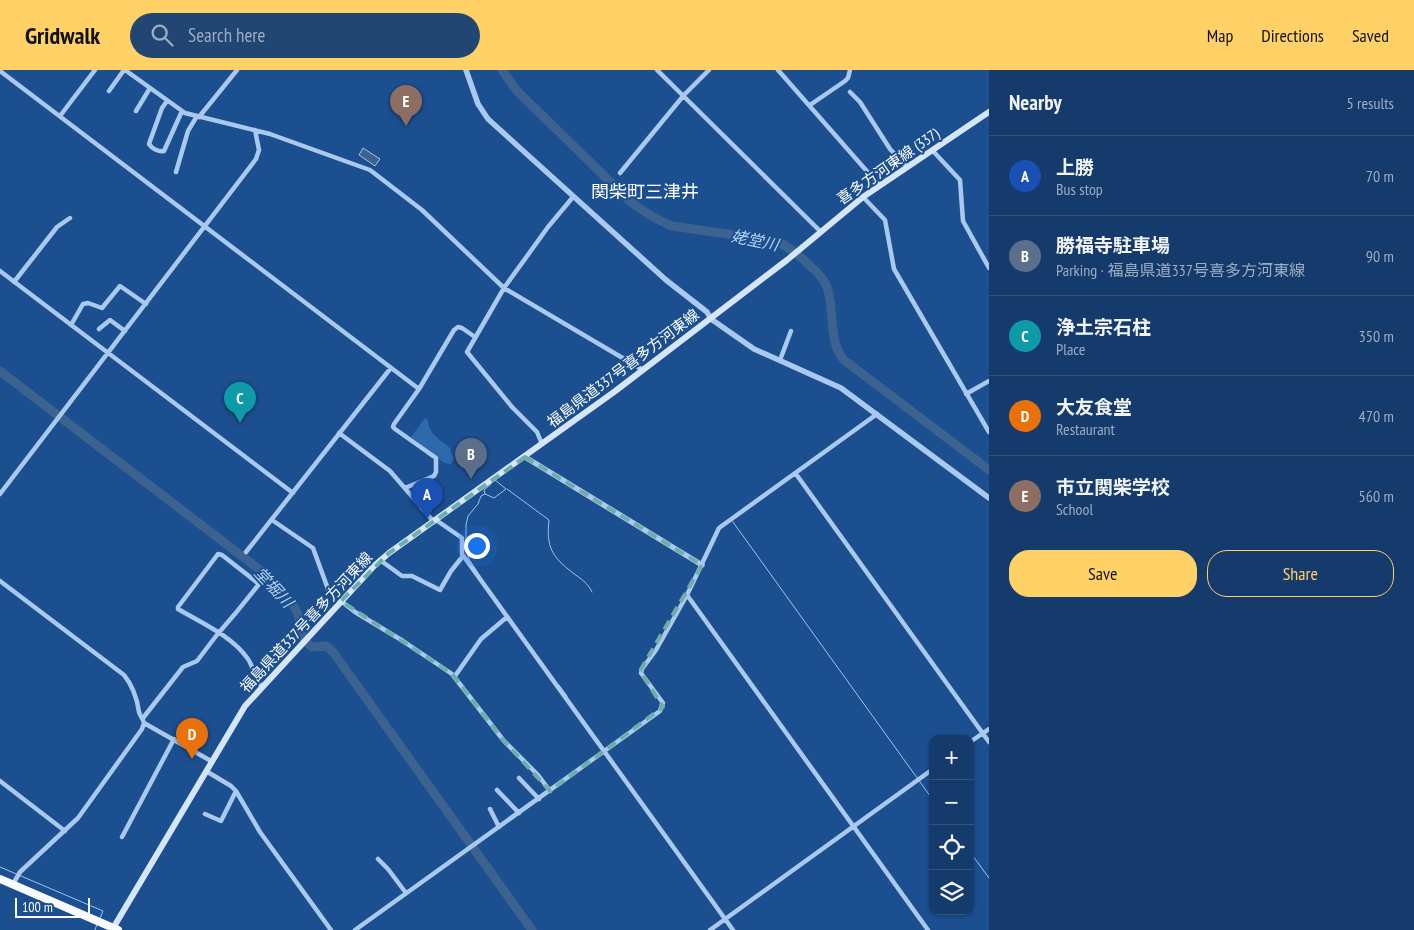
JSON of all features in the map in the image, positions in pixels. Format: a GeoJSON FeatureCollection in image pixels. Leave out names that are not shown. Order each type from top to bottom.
{"type":"FeatureCollection","features":[{"type":"Feature","properties":{"kind":"highway"},"geometry":{"type":"LineString","coordinates":[[0,879],[114,929]]}},
{"type":"Feature","properties":{"kind":"main road","name":"喜多方河東線 (337)"},"geometry":{"type":"LineString","coordinates":[[805,246],[879,185],[989,112]]}},
{"type":"Feature","properties":{"kind":"main road","name":"福島県道337号喜多方河東線"},"geometry":{"type":"LineString","coordinates":[[114,929],[245,706],[380,560],[643,370],[805,246]]}},
{"type":"Feature","properties":{"kind":"street"},"geometry":{"type":"LineString","coordinates":[[60,116],[95,70]]}},
{"type":"Feature","properties":{"kind":"street"},"geometry":{"type":"LineString","coordinates":[[109,91],[124,70],[182,111],[255,130],[370,170],[422,210],[504,288],[643,370]]}},
{"type":"Feature","properties":{"kind":"street"},"geometry":{"type":"LineString","coordinates":[[176,172],[188,131],[198,116],[237,70]]}},
{"type":"Feature","properties":{"kind":"street"},"geometry":{"type":"LineString","coordinates":[[466,70],[483,113],[666,280],[707,312],[711,319],[744,343],[834,384],[989,498]]}},
{"type":"Feature","properties":{"kind":"street"},"geometry":{"type":"LineString","coordinates":[[657,70],[821,232]]}},
{"type":"Feature","properties":{"kind":"street"},"geometry":{"type":"LineString","coordinates":[[620,173],[684,95],[709,70]]}},
{"type":"Feature","properties":{"kind":"street"},"geometry":{"type":"LineString","coordinates":[[778,70],[879,185]]}},
{"type":"Feature","properties":{"kind":"street"},"geometry":{"type":"LineString","coordinates":[[810,105],[845,81],[850,70]]}},
{"type":"Feature","properties":{"kind":"street"},"geometry":{"type":"LineString","coordinates":[[1,73],[418,389]]}},
{"type":"Feature","properties":{"kind":"street"},"geometry":{"type":"LineString","coordinates":[[136,111],[150,88]]}},
{"type":"Feature","properties":{"kind":"street"},"geometry":{"type":"LineString","coordinates":[[850,92],[860,102],[890,149],[907,167]]}},
{"type":"Feature","properties":{"kind":"street"},"geometry":{"type":"LineString","coordinates":[[167,101],[162,108],[150,141],[151,148],[160,152],[164,151],[182,111]]}},
{"type":"Feature","properties":{"kind":"street"},"geometry":{"type":"LineString","coordinates":[[0,494],[258,156],[259,150],[255,130]]}},
{"type":"Feature","properties":{"kind":"street"},"geometry":{"type":"LineString","coordinates":[[932,150],[960,180],[963,222],[989,268]]}},
{"type":"Feature","properties":{"kind":"street"},"geometry":{"type":"LineString","coordinates":[[542,444],[537,432],[512,407],[468,355],[468,348],[504,288],[548,227],[573,197]]}},
{"type":"Feature","properties":{"kind":"street"},"geometry":{"type":"LineString","coordinates":[[864,197],[885,220],[894,269],[989,432]]}},
{"type":"Feature","properties":{"kind":"street"},"geometry":{"type":"LineString","coordinates":[[14,282],[57,227],[70,218]]}},
{"type":"Feature","properties":{"kind":"street"},"geometry":{"type":"LineString","coordinates":[[0,271],[293,493]]}},
{"type":"Feature","properties":{"kind":"street"},"geometry":{"type":"LineString","coordinates":[[71,325],[84,304],[88,303],[102,308],[120,286],[146,304]]}},
{"type":"Feature","properties":{"kind":"street"},"geometry":{"type":"LineString","coordinates":[[99,329],[110,320],[125,331]]}},
{"type":"Feature","properties":{"kind":"street"},"geometry":{"type":"LineString","coordinates":[[405,488],[434,476],[436,472],[436,458],[394,427],[394,424],[455,329],[458,327],[462,328],[475,337]]}},
{"type":"Feature","properties":{"kind":"street"},"geometry":{"type":"LineString","coordinates":[[780,360],[792,331]]}},
{"type":"Feature","properties":{"kind":"street"},"geometry":{"type":"LineString","coordinates":[[246,552],[390,369]]}},
{"type":"Feature","properties":{"kind":"street"},"geometry":{"type":"LineString","coordinates":[[966,394],[989,380]]}},
{"type":"Feature","properties":{"kind":"street"},"geometry":{"type":"LineString","coordinates":[[355,930],[660,711],[663,703],[641,673],[642,669],[656,650],[687,595],[719,528],[877,414]]}},
{"type":"Feature","properties":{"kind":"street"},"geometry":{"type":"LineString","coordinates":[[339,433],[390,471],[435,521],[462,538],[463,556],[733,930]]}},
{"type":"Feature","properties":{"kind":"street"},"geometry":{"type":"LineString","coordinates":[[525,457],[702,565]]}},
{"type":"Feature","properties":{"kind":"street"},"geometry":{"type":"LineString","coordinates":[[796,474],[989,742]]}},
{"type":"Feature","properties":{"kind":"street"},"geometry":{"type":"LineString","coordinates":[[272,520],[313,548],[328,589]]}},
{"type":"Feature","properties":{"kind":"street"},"geometry":{"type":"LineString","coordinates":[[13,884],[20,872],[78,818],[142,729],[143,720],[183,667],[196,661],[218,633],[259,584],[220,554],[217,555],[178,607],[218,633],[235,644],[248,660],[262,687]]}},
{"type":"Feature","properties":{"kind":"street"},"geometry":{"type":"LineString","coordinates":[[380,560],[402,576],[412,576],[440,590],[451,571],[463,556]]}},
{"type":"Feature","properties":{"kind":"street"},"geometry":{"type":"LineString","coordinates":[[0,581],[124,675],[134,690],[143,720],[211,761]]}},
{"type":"Feature","properties":{"kind":"street"},"geometry":{"type":"LineString","coordinates":[[687,595],[928,930]]}},
{"type":"Feature","properties":{"kind":"street"},"geometry":{"type":"LineString","coordinates":[[341,601],[455,676],[504,741],[538,775],[550,791]]}},
{"type":"Feature","properties":{"kind":"street"},"geometry":{"type":"LineString","coordinates":[[455,676],[481,639],[507,617]]}},
{"type":"Feature","properties":{"kind":"street"},"geometry":{"type":"LineString","coordinates":[[974,740],[989,728]]}},
{"type":"Feature","properties":{"kind":"street"},"geometry":{"type":"LineString","coordinates":[[122,837],[174,739]]}},
{"type":"Feature","properties":{"kind":"street"},"geometry":{"type":"LineString","coordinates":[[206,771],[236,791],[260,832],[331,930]]}},
{"type":"Feature","properties":{"kind":"street"},"geometry":{"type":"LineString","coordinates":[[710,930],[929,772]]}},
{"type":"Feature","properties":{"kind":"street"},"geometry":{"type":"LineString","coordinates":[[519,778],[539,799]]}},
{"type":"Feature","properties":{"kind":"street"},"geometry":{"type":"LineString","coordinates":[[0,781],[65,831]]}},
{"type":"Feature","properties":{"kind":"street"},"geometry":{"type":"LineString","coordinates":[[497,790],[519,813]]}},
{"type":"Feature","properties":{"kind":"street"},"geometry":{"type":"LineString","coordinates":[[205,814],[221,821],[236,791]]}},
{"type":"Feature","properties":{"kind":"street"},"geometry":{"type":"LineString","coordinates":[[490,809],[499,827]]}},
{"type":"Feature","properties":{"kind":"street"},"geometry":{"type":"LineString","coordinates":[[378,859],[406,893]]}},
{"type":"Feature","properties":{"kind":"highlighted area"},"geometry":{"type":"Polygon","coordinates":[[[525,457],[702,565],[640,671],[663,707],[550,791],[504,741],[452,674],[341,601],[389,553],[525,457]]]}},
{"type":"Feature","properties":{"kind":"shaded area"},"geometry":{"type":"Polygon","coordinates":[[[363,148],[380,159],[375,166],[359,155],[363,148]]]}},
{"type":"Feature","properties":{"kind":"shaded area"},"geometry":{"type":"Polygon","coordinates":[[[425,418],[428,420],[433,433],[450,448],[454,458],[451,464],[444,463],[411,437],[425,418]]]}},
{"type":"Feature","properties":{"kind":"waterway","name":"姥堂川"},"geometry":{"type":"LineString","coordinates":[[502,70],[517,91],[631,202],[646,212],[672,226],[776,241],[798,255],[818,273],[828,290],[835,342],[844,360],[989,470]]}},
{"type":"Feature","properties":{"kind":"waterway","name":"堂堀川"},"geometry":{"type":"LineString","coordinates":[[0,371],[268,576],[288,598],[297,612],[303,638],[312,647],[326,646],[333,652],[532,930]]}},
{"type":"Feature","properties":{"kind":"waterway"},"geometry":{"type":"LineString","coordinates":[[480,576],[469,559],[466,550],[466,525],[468,516],[478,504],[481,496],[485,494],[494,498],[506,489],[495,480]]}},
{"type":"Feature","properties":{"kind":"waterway"},"geometry":{"type":"LineString","coordinates":[[485,494],[484,490],[491,484]]}},
{"type":"Feature","properties":{"kind":"waterway"},"geometry":{"type":"LineString","coordinates":[[507,489],[549,520],[548,529],[552,551],[560,562],[586,584],[592,592]]}},
{"type":"Feature","properties":{"kind":"waterway"},"geometry":{"type":"LineString","coordinates":[[733,522],[929,794]]}},
{"type":"Feature","properties":{"kind":"waterway"},"geometry":{"type":"LineString","coordinates":[[559,685],[567,696]]}},
{"type":"Feature","properties":{"kind":"waterway"},"geometry":{"type":"LineString","coordinates":[[974,857],[989,878]]}},
{"type":"Feature","properties":{"kind":"waterway"},"geometry":{"type":"LineString","coordinates":[[0,867],[103,911],[100,918]]}},
{"type":"Feature","properties":{"kind":"waterway"},"geometry":{"type":"LineString","coordinates":[[95,930],[97,924]]}},
{"type":"Feature","properties":{"kind":"place","name":"市立関柴学校"},"geometry":{"type":"Point","coordinates":[406,126]}},
{"type":"Feature","properties":{"kind":"place","name":"浄土宗石柱"},"geometry":{"type":"Point","coordinates":[240,423]}},
{"type":"Feature","properties":{"kind":"place","name":"勝福寺駐車場"},"geometry":{"type":"Point","coordinates":[471,479]}},
{"type":"Feature","properties":{"kind":"place","name":"上勝"},"geometry":{"type":"Point","coordinates":[427,519]}},
{"type":"Feature","properties":{"kind":"place","name":"大友食堂"},"geometry":{"type":"Point","coordinates":[192,759]}},
{"type":"Feature","properties":{"kind":"district","name":"関柴町三津井"},"geometry":{"type":"Point","coordinates":[645,191]}}]}
